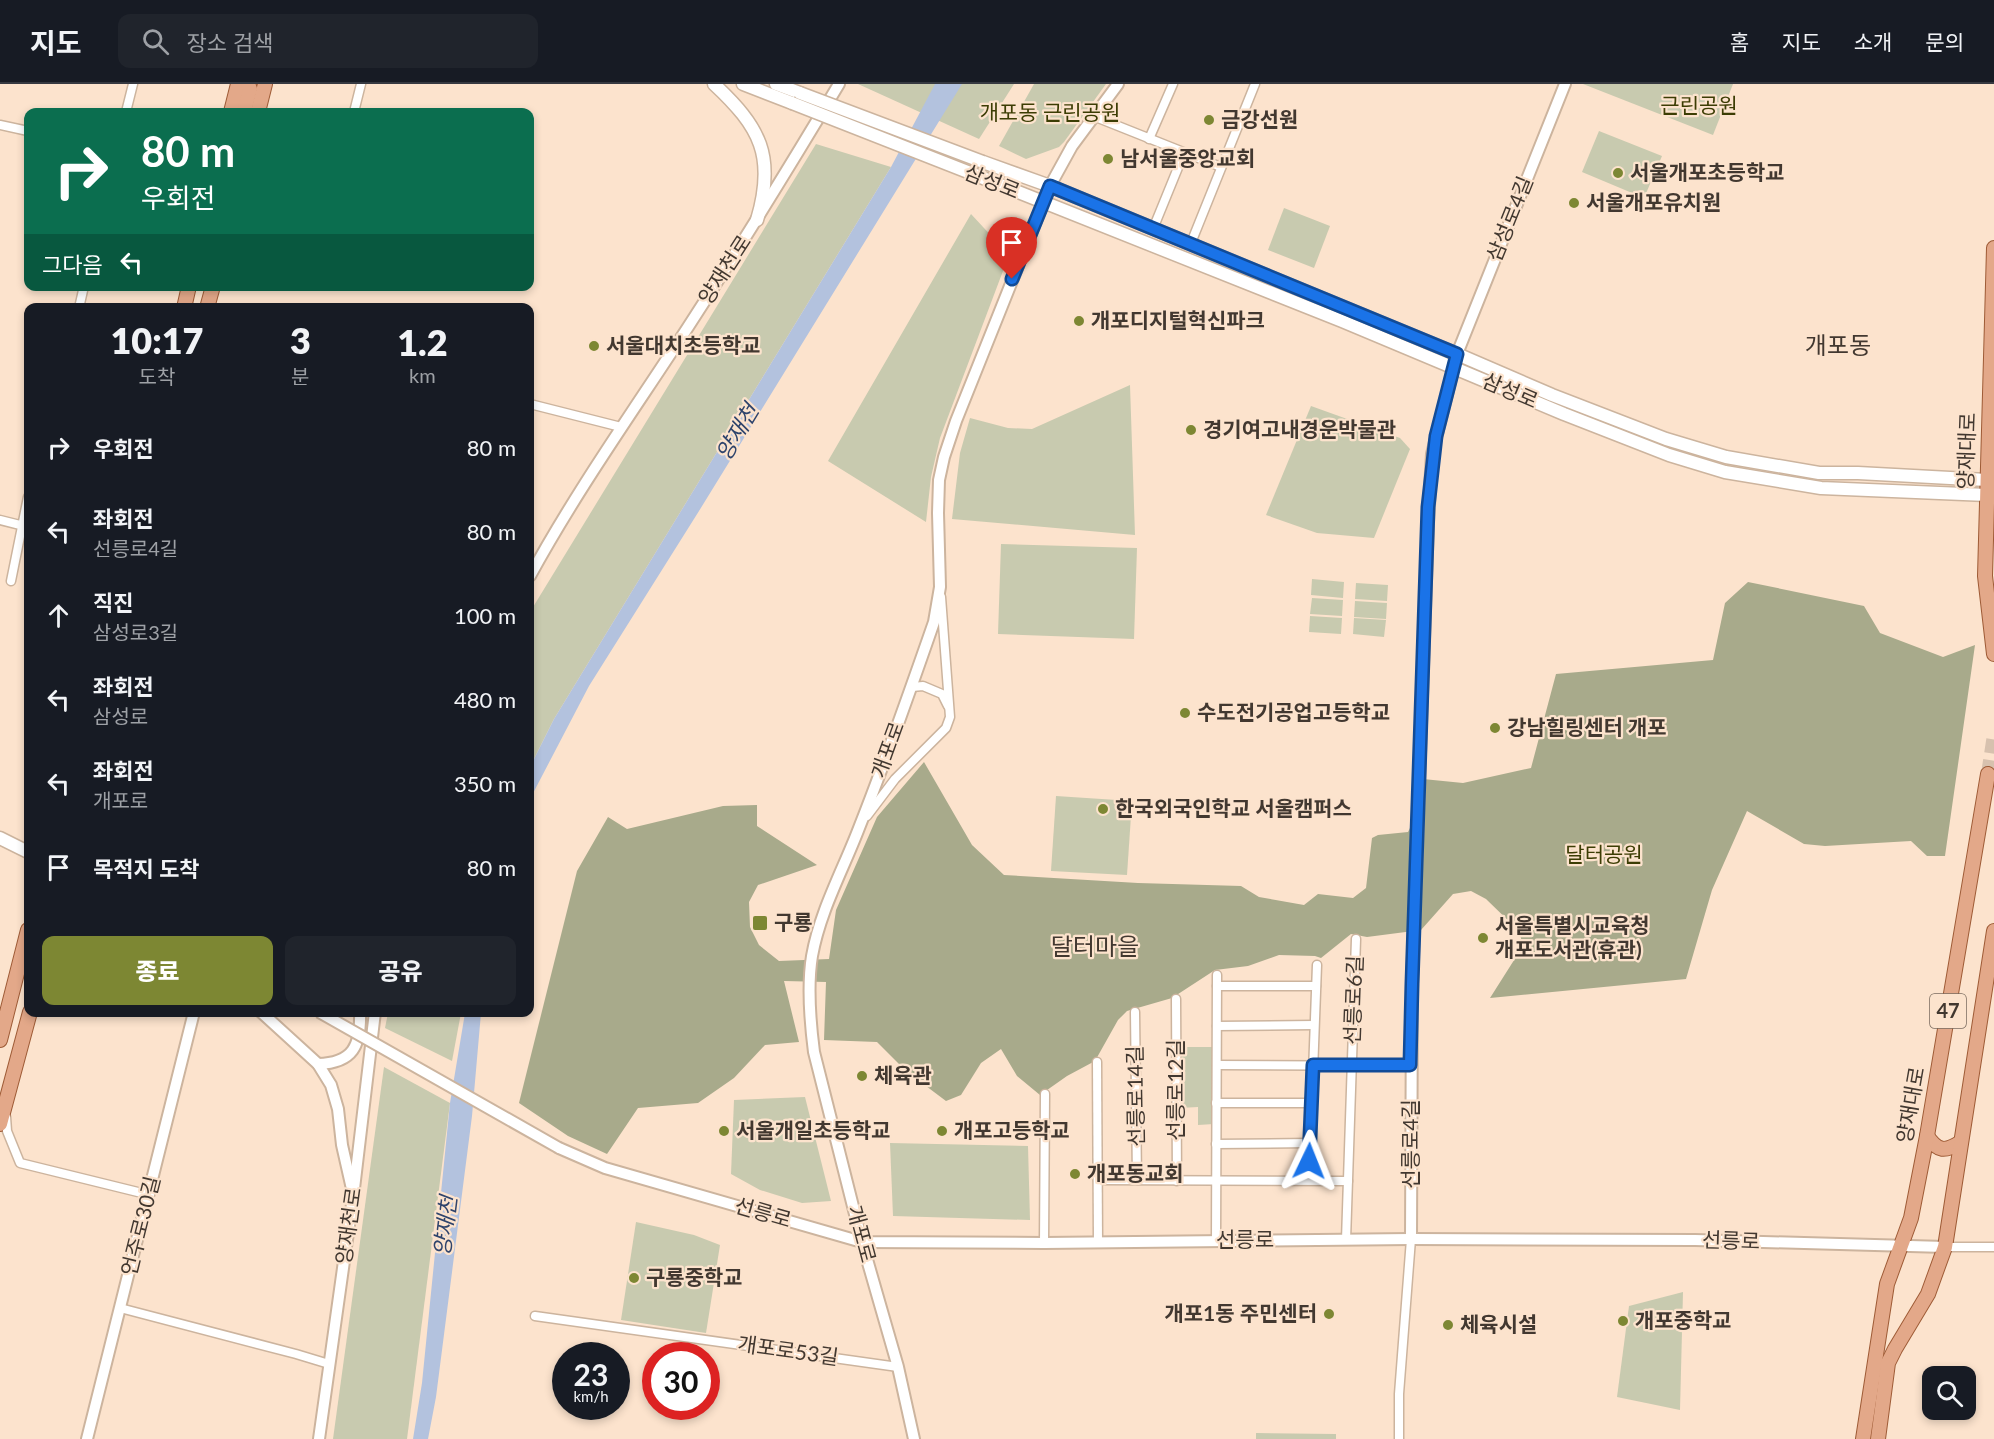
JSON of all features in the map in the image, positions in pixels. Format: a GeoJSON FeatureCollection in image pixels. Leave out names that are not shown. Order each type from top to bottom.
{"type":"FeatureCollection","features":[{"type":"Feature","properties":{"kind":"main road"},"geometry":{"type":"LineString","coordinates":[[232,108],[238,84]]}},
{"type":"Feature","properties":{"kind":"main road"},"geometry":{"type":"LineString","coordinates":[[245,108],[250,89],[248,84]]}},
{"type":"Feature","properties":{"kind":"main road"},"geometry":{"type":"LineString","coordinates":[[259,108],[265,84]]}},
{"type":"Feature","properties":{"kind":"main road"},"geometry":{"type":"LineString","coordinates":[[714,84],[750,122],[757,135],[762,153],[765,194],[757,220]]}},
{"type":"Feature","properties":{"kind":"main road","name":"삼성로"},"geometry":{"type":"LineString","coordinates":[[743,84],[796,98],[1050,186],[1552,395],[1666,439],[1726,457],[1820,473],[1858,473],[1990,487]]}},
{"type":"Feature","properties":{"kind":"main road","name":"삼성로"},"geometry":{"type":"LineString","coordinates":[[776,84],[796,98],[973,174],[1342,321],[1669,455],[1725,472],[1821,488],[1990,487]]}},
{"type":"Feature","properties":{"kind":"main road","name":"양재대로"},"geometry":{"type":"LineString","coordinates":[[1994,248],[1990,487],[1985,576],[1994,654]]}},
{"type":"Feature","properties":{"kind":"main road","name":"양재대로"},"geometry":{"type":"LineString","coordinates":[[1863,1439],[1887,1284],[1911,1218],[1927,1136],[1988,774]]}},
{"type":"Feature","properties":{"kind":"main road"},"geometry":{"type":"LineString","coordinates":[[0,838],[24,850]]}},
{"type":"Feature","properties":{"kind":"main road","name":"47"},"geometry":{"type":"LineString","coordinates":[[1878,1439],[1888,1363],[1928,1294],[1945,1247],[1994,931]]}},
{"type":"Feature","properties":{"kind":"main road"},"geometry":{"type":"LineString","coordinates":[[0,1040],[24,946]]}},
{"type":"Feature","properties":{"kind":"main road"},"geometry":{"type":"LineString","coordinates":[[0,1124],[29,1017]]}},
{"type":"Feature","properties":{"kind":"main road"},"geometry":{"type":"LineString","coordinates":[[1927,1136],[1934,1145],[1941,1149],[1950,1149],[1961,1142]]}},
{"type":"Feature","properties":{"kind":"street"},"geometry":{"type":"LineString","coordinates":[[127,108],[133,84]]}},
{"type":"Feature","properties":{"kind":"street"},"geometry":{"type":"LineString","coordinates":[[355,108],[361,84]]}},
{"type":"Feature","properties":{"kind":"street","name":"양재천로"},"geometry":{"type":"LineString","coordinates":[[534,568],[546,545],[621,427],[757,220],[839,84]]}},
{"type":"Feature","properties":{"kind":"street","name":"개포로"},"geometry":{"type":"LineString","coordinates":[[915,1439],[814,1052],[810,1025],[812,957],[824,912],[860,827],[934,622],[940,587],[939,480],[956,421],[1050,186],[1072,146],[1118,84]]}},
{"type":"Feature","properties":{"kind":"street"},"geometry":{"type":"LineString","coordinates":[[1149,139],[1173,84]]}},
{"type":"Feature","properties":{"kind":"street"},"geometry":{"type":"LineString","coordinates":[[1191,243],[1255,84]]}},
{"type":"Feature","properties":{"kind":"street","name":"삼성로4길"},"geometry":{"type":"LineString","coordinates":[[1454,368],[1457,354],[1564,84]]}},
{"type":"Feature","properties":{"kind":"street"},"geometry":{"type":"LineString","coordinates":[[1093,116],[1221,167]]}},
{"type":"Feature","properties":{"kind":"street"},"geometry":{"type":"LineString","coordinates":[[0,125],[24,130]]}},
{"type":"Feature","properties":{"kind":"street"},"geometry":{"type":"LineString","coordinates":[[1153,229],[1184,153]]}},
{"type":"Feature","properties":{"kind":"street","name":"선릉로4길"},"geometry":{"type":"LineString","coordinates":[[1411,1239],[1410,1065],[1429,501],[1436,436],[1454,368]]}},
{"type":"Feature","properties":{"kind":"street"},"geometry":{"type":"LineString","coordinates":[[534,405],[621,427]]}},
{"type":"Feature","properties":{"kind":"street"},"geometry":{"type":"LineString","coordinates":[[0,520],[24,526]]}},
{"type":"Feature","properties":{"kind":"street"},"geometry":{"type":"LineString","coordinates":[[10,581],[24,530]]}},
{"type":"Feature","properties":{"kind":"street"},"geometry":{"type":"LineString","coordinates":[[860,827],[895,778],[946,728],[950,717],[940,587]]}},
{"type":"Feature","properties":{"kind":"street"},"geometry":{"type":"LineString","coordinates":[[912,687],[922,686],[942,694],[949,709]]}},
{"type":"Feature","properties":{"kind":"street","name":"선릉로6길"},"geometry":{"type":"LineString","coordinates":[[1346,1240],[1356,939]]}},
{"type":"Feature","properties":{"kind":"street"},"geometry":{"type":"LineString","coordinates":[[1309,1180],[1317,965]]}},
{"type":"Feature","properties":{"kind":"street"},"geometry":{"type":"LineString","coordinates":[[1216,1240],[1217,975]]}},
{"type":"Feature","properties":{"kind":"street"},"geometry":{"type":"LineString","coordinates":[[1217,986],[1316,986]]}},
{"type":"Feature","properties":{"kind":"street","name":"선릉로12길"},"geometry":{"type":"LineString","coordinates":[[1176,999],[1177,1180]]}},
{"type":"Feature","properties":{"kind":"street","name":"선릉로14길"},"geometry":{"type":"LineString","coordinates":[[1135,1012],[1137,1180]]}},
{"type":"Feature","properties":{"kind":"street","name":"언주로30길"},"geometry":{"type":"LineString","coordinates":[[87,1439],[193,1017]]}},
{"type":"Feature","properties":{"kind":"street"},"geometry":{"type":"LineString","coordinates":[[266,1017],[318,1064],[331,1085],[338,1109],[342,1145],[353,1197]]}},
{"type":"Feature","properties":{"kind":"street","name":"선릉로"},"geometry":{"type":"LineString","coordinates":[[328,1017],[559,1148],[605,1168],[862,1242],[1098,1243],[1216,1240],[1695,1239],[1945,1247]]}},
{"type":"Feature","properties":{"kind":"street"},"geometry":{"type":"LineString","coordinates":[[318,1064],[335,1064],[348,1058],[356,1047],[359,1017]]}},
{"type":"Feature","properties":{"kind":"street","name":"양재천로"},"geometry":{"type":"LineString","coordinates":[[319,1439],[353,1197],[374,1017]]}},
{"type":"Feature","properties":{"kind":"street"},"geometry":{"type":"LineString","coordinates":[[1217,1026],[1314,1025]]}},
{"type":"Feature","properties":{"kind":"street"},"geometry":{"type":"LineString","coordinates":[[1097,1062],[1098,1243]]}},
{"type":"Feature","properties":{"kind":"street"},"geometry":{"type":"LineString","coordinates":[[1216,1065],[1410,1065]]}},
{"type":"Feature","properties":{"kind":"street"},"geometry":{"type":"LineString","coordinates":[[1044,1243],[1045,1094]]}},
{"type":"Feature","properties":{"kind":"street"},"geometry":{"type":"LineString","coordinates":[[1216,1103],[1311,1103]]}},
{"type":"Feature","properties":{"kind":"street"},"geometry":{"type":"LineString","coordinates":[[5,1104],[7,1131],[20,1163],[150,1195]]}},
{"type":"Feature","properties":{"kind":"street"},"geometry":{"type":"LineString","coordinates":[[1216,1144],[1310,1143]]}},
{"type":"Feature","properties":{"kind":"street"},"geometry":{"type":"LineString","coordinates":[[1098,1180],[1348,1181]]}},
{"type":"Feature","properties":{"kind":"street"},"geometry":{"type":"LineString","coordinates":[[1399,1439],[1411,1239]]}},
{"type":"Feature","properties":{"kind":"street"},"geometry":{"type":"LineString","coordinates":[[1945,1247],[1994,1247]]}},
{"type":"Feature","properties":{"kind":"street"},"geometry":{"type":"LineString","coordinates":[[120,1308],[296,1354],[329,1365]]}},
{"type":"Feature","properties":{"kind":"street","name":"개포로53길"},"geometry":{"type":"LineString","coordinates":[[535,1316],[898,1367]]}},
{"type":"Feature","properties":{"kind":"green space"},"geometry":{"type":"Polygon","coordinates":[[[858,84],[1014,84],[979,139],[858,84]]]}},
{"type":"Feature","properties":{"kind":"green space","name":"개포동 근린공원"},"geometry":{"type":"Polygon","coordinates":[[[1034,84],[1106,84],[1059,147],[1026,159],[999,146],[1034,84]]]}},
{"type":"Feature","properties":{"kind":"green space","name":"근린공원"},"geometry":{"type":"Polygon","coordinates":[[[1583,84],[1733,84],[1713,135],[1583,84]]]}},
{"type":"Feature","properties":{"kind":"green space"},"geometry":{"type":"Polygon","coordinates":[[[1599,131],[1662,156],[1644,198],[1582,172],[1599,131]]]}},
{"type":"Feature","properties":{"kind":"green space"},"geometry":{"type":"Polygon","coordinates":[[[816,144],[891,167],[554,719],[534,759],[534,605],[816,144]]]}},
{"type":"Feature","properties":{"kind":"green space"},"geometry":{"type":"Polygon","coordinates":[[[1284,208],[1330,226],[1314,268],[1268,250],[1284,208]]]}},
{"type":"Feature","properties":{"kind":"green space"},"geometry":{"type":"Polygon","coordinates":[[[971,214],[1009,255],[940,438],[931,477],[926,522],[828,461],[971,214]]]}},
{"type":"Feature","properties":{"kind":"green space"},"geometry":{"type":"Polygon","coordinates":[[[1130,385],[1135,535],[952,519],[960,453],[970,418],[1008,428],[1032,429],[1130,385]]]}},
{"type":"Feature","properties":{"kind":"green space"},"geometry":{"type":"Polygon","coordinates":[[[1311,406],[1400,438],[1410,449],[1374,538],[1317,533],[1266,515],[1311,406]]]}},
{"type":"Feature","properties":{"kind":"green space"},"geometry":{"type":"Polygon","coordinates":[[[1001,544],[1137,548],[1134,639],[998,634],[1001,544]]]}},
{"type":"Feature","properties":{"kind":"green space"},"geometry":{"type":"Polygon","coordinates":[[[1312,579],[1344,582],[1343,598],[1311,595],[1312,579]]]}},
{"type":"Feature","properties":{"kind":"green space","name":"달터공원"},"geometry":{"type":"Polygon","coordinates":[[[1748,582],[1864,606],[1880,633],[1943,657],[1975,645],[1945,856],[1927,856],[1911,841],[1825,846],[1804,844],[1747,811],[1712,890],[1686,979],[1490,998],[1516,957],[1522,942],[1519,931],[1486,899],[1471,891],[1453,894],[1421,930],[1367,937],[1351,934],[1321,958],[1279,955],[1248,966],[1215,970],[1172,998],[1127,1011],[1118,1020],[1095,1061],[1067,1076],[1040,1095],[1017,1076],[1001,1049],[981,1063],[961,1095],[946,1101],[906,1071],[877,1042],[824,1040],[826,982],[784,981],[799,1042],[765,1045],[734,1078],[698,1103],[638,1108],[607,1154],[568,1136],[519,1103],[577,871],[608,817],[627,829],[723,806],[757,805],[757,826],[817,865],[758,885],[749,902],[750,927],[759,945],[779,961],[829,959],[836,910],[877,817],[924,762],[972,845],[1004,875],[1241,886],[1259,897],[1304,905],[1318,894],[1353,898],[1366,888],[1372,838],[1378,835],[1408,832],[1418,812],[1423,779],[1463,783],[1531,768],[1556,674],[1713,660],[1725,603],[1748,582]]]}},
{"type":"Feature","properties":{"kind":"green space"},"geometry":{"type":"Polygon","coordinates":[[[1356,583],[1388,585],[1387,601],[1355,599],[1356,583]]]}},
{"type":"Feature","properties":{"kind":"green space"},"geometry":{"type":"Polygon","coordinates":[[[1312,598],[1343,600],[1342,616],[1310,614],[1312,598]]]}},
{"type":"Feature","properties":{"kind":"green space"},"geometry":{"type":"Polygon","coordinates":[[[1355,601],[1387,603],[1386,619],[1354,617],[1355,601]]]}},
{"type":"Feature","properties":{"kind":"green space"},"geometry":{"type":"Polygon","coordinates":[[[1310,616],[1342,618],[1341,634],[1309,632],[1310,616]]]}},
{"type":"Feature","properties":{"kind":"green space"},"geometry":{"type":"Polygon","coordinates":[[[1354,618],[1386,620],[1384,637],[1353,634],[1354,618]]]}},
{"type":"Feature","properties":{"kind":"green space"},"geometry":{"type":"Polygon","coordinates":[[[1056,796],[1132,801],[1127,875],[1051,871],[1056,796]]]}},
{"type":"Feature","properties":{"kind":"green space"},"geometry":{"type":"Polygon","coordinates":[[[387,1017],[460,1017],[452,1061],[385,1028],[387,1017]]]}},
{"type":"Feature","properties":{"kind":"green space"},"geometry":{"type":"Polygon","coordinates":[[[1180,1047],[1213,1047],[1214,1124],[1198,1125],[1198,1107],[1179,1108],[1180,1047]]]}},
{"type":"Feature","properties":{"kind":"green space"},"geometry":{"type":"Polygon","coordinates":[[[384,1067],[450,1103],[407,1439],[333,1439],[384,1067]]]}},
{"type":"Feature","properties":{"kind":"green space"},"geometry":{"type":"Polygon","coordinates":[[[805,1097],[831,1201],[802,1203],[760,1190],[731,1174],[734,1100],[805,1097]]]}},
{"type":"Feature","properties":{"kind":"green space"},"geometry":{"type":"Polygon","coordinates":[[[890,1143],[1028,1146],[1030,1220],[893,1216],[890,1143]]]}},
{"type":"Feature","properties":{"kind":"green space"},"geometry":{"type":"Polygon","coordinates":[[[636,1222],[694,1235],[720,1245],[706,1333],[621,1320],[636,1222]]]}},
{"type":"Feature","properties":{"kind":"green space"},"geometry":{"type":"Polygon","coordinates":[[[1683,1292],[1680,1410],[1617,1397],[1629,1306],[1683,1292]]]}},
{"type":"Feature","properties":{"kind":"green space"},"geometry":{"type":"Polygon","coordinates":[[[1256,1433],[1336,1434],[1336,1439],[1256,1439],[1256,1433]]]}},
{"type":"Feature","properties":{"kind":"water","name":"양재천"},"geometry":{"type":"Polygon","coordinates":[[[935,84],[962,84],[589,686],[534,791],[534,759],[554,719],[891,167],[935,84]]]}},
{"type":"Feature","properties":{"kind":"water","name":"양재천"},"geometry":{"type":"Polygon","coordinates":[[[464,1017],[481,1017],[472,1116],[436,1397],[428,1439],[413,1439],[422,1383],[450,1103],[464,1017]]]}},
{"type":"Feature","properties":{"kind":"tunnel"},"geometry":{"type":"LineString","coordinates":[[1988,774],[1994,735]]}},
{"type":"Feature","properties":{"kind":"place","name":"금강선원"},"geometry":{"type":"Point","coordinates":[1209,120]}},
{"type":"Feature","properties":{"kind":"place","name":"남서울중앙교회"},"geometry":{"type":"Point","coordinates":[1108,159]}},
{"type":"Feature","properties":{"kind":"place","name":"서울개포초등학교"},"geometry":{"type":"Point","coordinates":[1618,173]}},
{"type":"Feature","properties":{"kind":"place","name":"서울개포유치원"},"geometry":{"type":"Point","coordinates":[1574,203]}},
{"type":"Feature","properties":{"kind":"place","name":"개포디지털혁신파크"},"geometry":{"type":"Point","coordinates":[1079,321]}},
{"type":"Feature","properties":{"kind":"place","name":"서울대치초등학교"},"geometry":{"type":"Point","coordinates":[594,346]}},
{"type":"Feature","properties":{"kind":"place","name":"경기여고내경운박물관"},"geometry":{"type":"Point","coordinates":[1191,430]}},
{"type":"Feature","properties":{"kind":"place","name":"수도전기공업고등학교"},"geometry":{"type":"Point","coordinates":[1185,713]}},
{"type":"Feature","properties":{"kind":"place","name":"강남힐링센터 개포"},"geometry":{"type":"Point","coordinates":[1495,728]}},
{"type":"Feature","properties":{"kind":"place","name":"한국외국인학교 서울캠퍼스"},"geometry":{"type":"Point","coordinates":[1103,809]}},
{"type":"Feature","properties":{"kind":"place","name":"구룡"},"geometry":{"type":"Point","coordinates":[760,923]}},
{"type":"Feature","properties":{"kind":"place","name":"서울특별시교육청 개포도서관(휴관)"},"geometry":{"type":"Point","coordinates":[1483,938]}},
{"type":"Feature","properties":{"kind":"place","name":"체육관"},"geometry":{"type":"Point","coordinates":[862,1076]}},
{"type":"Feature","properties":{"kind":"place","name":"서울개일초등학교"},"geometry":{"type":"Point","coordinates":[724,1131]}},
{"type":"Feature","properties":{"kind":"place","name":"개포고등학교"},"geometry":{"type":"Point","coordinates":[942,1131]}},
{"type":"Feature","properties":{"kind":"place","name":"개포동교회"},"geometry":{"type":"Point","coordinates":[1075,1174]}},
{"type":"Feature","properties":{"kind":"place","name":"구룡중학교"},"geometry":{"type":"Point","coordinates":[634,1278]}},
{"type":"Feature","properties":{"kind":"place","name":"개포1동 주민센터"},"geometry":{"type":"Point","coordinates":[1329,1314]}},
{"type":"Feature","properties":{"kind":"place","name":"개포중학교"},"geometry":{"type":"Point","coordinates":[1623,1321]}},
{"type":"Feature","properties":{"kind":"place","name":"체육시설"},"geometry":{"type":"Point","coordinates":[1448,1325]}},
{"type":"Feature","properties":{"kind":"district","name":"개포동"},"geometry":{"type":"Point","coordinates":[1838,346]}},
{"type":"Feature","properties":{"kind":"district","name":"달터마을"},"geometry":{"type":"Point","coordinates":[1095,947]}},
{"type":"Feature","properties":{"kind":"route"},"geometry":{"type":"LineString","coordinates":[[1012,279],[1050,186],[1457,354],[1432,454],[1428,507],[1410,1065],[1313,1065],[1309,1161]]}}]}
